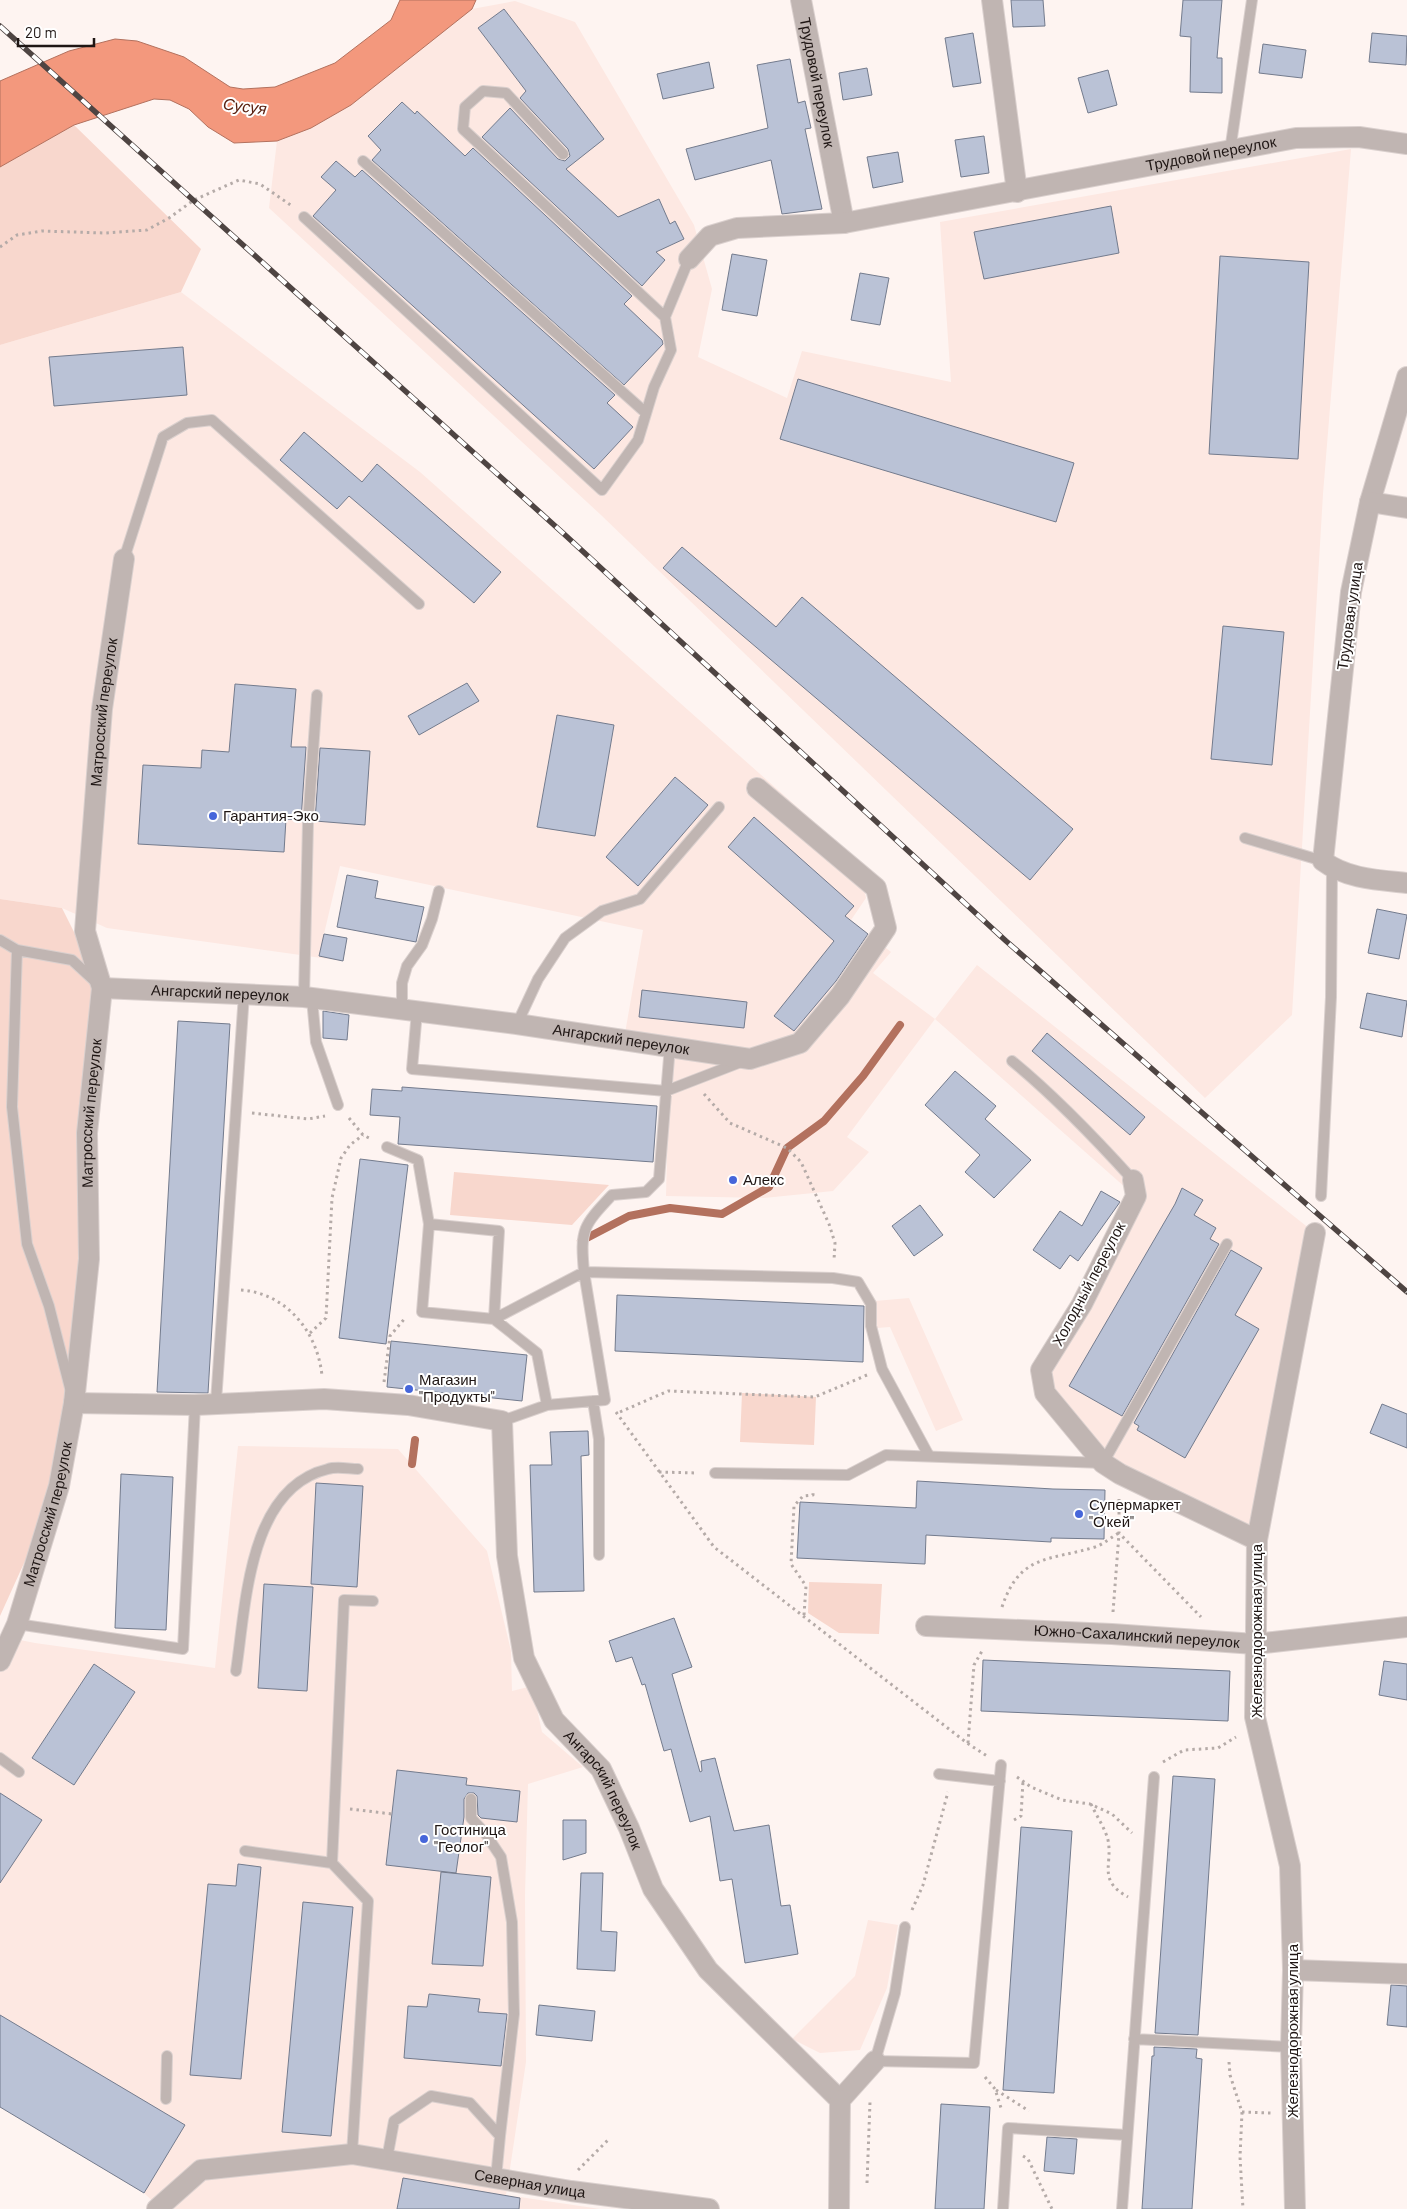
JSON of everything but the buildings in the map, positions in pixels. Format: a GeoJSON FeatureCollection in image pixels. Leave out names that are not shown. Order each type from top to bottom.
{"type":"FeatureCollection","features":[{"type":"Feature","properties":{"kind":"street","name":"Трудовой переулок"},"geometry":{"type":"LineString","coordinates":[[801,0],[844,223]]}},
{"type":"Feature","properties":{"kind":"street"},"geometry":{"type":"LineString","coordinates":[[992,0],[1017,192]]}},
{"type":"Feature","properties":{"kind":"street","name":"Трудовой переулок"},"geometry":{"type":"LineString","coordinates":[[689,260],[710,236],[737,228],[844,223],[1017,192],[1296,138],[1359,137],[1407,144]]}},
{"type":"Feature","properties":{"kind":"street","name":"Трудовая улица"},"geometry":{"type":"LineString","coordinates":[[1328,865],[1351,592],[1370,502],[1407,377]]}},
{"type":"Feature","properties":{"kind":"street"},"geometry":{"type":"LineString","coordinates":[[1370,502],[1407,508]]}},
{"type":"Feature","properties":{"kind":"street","name":"Матросский переулок"},"geometry":{"type":"LineString","coordinates":[[0,1662],[17,1624],[59,1486],[74,1404],[89,1258],[87,1132],[102,988],[85,931],[102,708],[124,559]]}},
{"type":"Feature","properties":{"kind":"street","name":"Ангарский переулок"},"geometry":{"type":"LineString","coordinates":[[102,988],[308,998],[518,1024],[750,1059],[800,1043],[840,996],[886,928],[876,888],[757,788]]}},
{"type":"Feature","properties":{"kind":"street"},"geometry":{"type":"LineString","coordinates":[[1328,865],[1355,876],[1407,884]]}},
{"type":"Feature","properties":{"kind":"street","name":"Холодный переулок"},"geometry":{"type":"LineString","coordinates":[[1133,1180],[1136,1196],[1082,1304],[1041,1370],[1045,1393],[1103,1463],[1120,1474],[1257,1540]]}},
{"type":"Feature","properties":{"kind":"street","name":"Железнодорожная улица"},"geometry":{"type":"LineString","coordinates":[[1296,2209],[1291,2047],[1293,1970],[1290,1866],[1255,1717],[1257,1540],[1315,1233]]}},
{"type":"Feature","properties":{"kind":"street"},"geometry":{"type":"LineString","coordinates":[[74,1404],[194,1405],[216,1402],[324,1399],[382,1402],[502,1421]]}},
{"type":"Feature","properties":{"kind":"street","name":"Ангарский переулок"},"geometry":{"type":"LineString","coordinates":[[502,1421],[507,1556],[524,1658],[554,1720],[600,1769],[629,1828],[652,1888],[708,1970],[794,2064],[840,2100]]}},
{"type":"Feature","properties":{"kind":"street","name":"Южно-Сахалинский переулок"},"geometry":{"type":"LineString","coordinates":[[926,1626],[1112,1634],[1255,1644],[1407,1627]]}},
{"type":"Feature","properties":{"kind":"street"},"geometry":{"type":"LineString","coordinates":[[1293,1970],[1407,1974]]}},
{"type":"Feature","properties":{"kind":"street"},"geometry":{"type":"LineString","coordinates":[[839,2209],[840,2100],[875,2061]]}},
{"type":"Feature","properties":{"kind":"street","name":"Северная улица"},"geometry":{"type":"LineString","coordinates":[[157,2209],[201,2170],[352,2154],[577,2191],[709,2209]]}},
{"type":"Feature","properties":{"kind":"lane"},"geometry":{"type":"LineString","coordinates":[[1230,151],[1252,0]]}},
{"type":"Feature","properties":{"kind":"lane"},"geometry":{"type":"LineString","coordinates":[[563,154],[506,93],[483,90],[465,107],[464,129],[665,317]]}},
{"type":"Feature","properties":{"kind":"lane"},"geometry":{"type":"LineString","coordinates":[[363,161],[646,412]]}},
{"type":"Feature","properties":{"kind":"lane"},"geometry":{"type":"LineString","coordinates":[[304,216],[602,490],[638,440],[654,387],[671,350],[665,317],[689,260]]}},
{"type":"Feature","properties":{"kind":"lane"},"geometry":{"type":"LineString","coordinates":[[124,559],[163,437],[187,422],[212,420],[419,604]]}},
{"type":"Feature","properties":{"kind":"lane"},"geometry":{"type":"LineString","coordinates":[[317,696],[308,823],[308,998],[316,1042],[338,1105]]}},
{"type":"Feature","properties":{"kind":"lane"},"geometry":{"type":"LineString","coordinates":[[518,1024],[538,979],[565,938],[602,911],[640,899],[719,807]]}},
{"type":"Feature","properties":{"kind":"lane"},"geometry":{"type":"LineString","coordinates":[[1245,838],[1328,865],[1331,997],[1321,1196]]}},
{"type":"Feature","properties":{"kind":"lane"},"geometry":{"type":"LineString","coordinates":[[439,891],[432,919],[422,946],[407,966],[402,983],[409,1010],[412,1069],[666,1091],[701,1076],[750,1059]]}},
{"type":"Feature","properties":{"kind":"lane"},"geometry":{"type":"LineString","coordinates":[[0,940],[17,950],[72,960],[102,988]]}},
{"type":"Feature","properties":{"kind":"lane"},"geometry":{"type":"LineString","coordinates":[[17,950],[12,1107],[27,1244],[49,1306],[74,1404]]}},
{"type":"Feature","properties":{"kind":"lane"},"geometry":{"type":"LineString","coordinates":[[216,1402],[244,994]]}},
{"type":"Feature","properties":{"kind":"lane"},"geometry":{"type":"LineString","coordinates":[[502,1421],[547,1405],[605,1400],[584,1272],[581,1241],[587,1223],[612,1195],[646,1192],[660,1179],[670,1046]]}},
{"type":"Feature","properties":{"kind":"lane"},"geometry":{"type":"LineString","coordinates":[[1012,1061],[1088,1131],[1133,1180]]}},
{"type":"Feature","properties":{"kind":"lane"},"geometry":{"type":"LineString","coordinates":[[387,1147],[418,1160],[429,1224],[422,1312],[494,1319],[537,1353],[547,1405]]}},
{"type":"Feature","properties":{"kind":"lane"},"geometry":{"type":"LineString","coordinates":[[429,1224],[499,1232],[494,1319]]}},
{"type":"Feature","properties":{"kind":"lane"},"geometry":{"type":"LineString","coordinates":[[715,1473],[848,1475],[886,1455],[1103,1463],[1227,1244]]}},
{"type":"Feature","properties":{"kind":"lane"},"geometry":{"type":"LineString","coordinates":[[494,1319],[584,1272],[833,1278],[858,1282],[871,1304],[871,1326],[882,1369],[929,1456]]}},
{"type":"Feature","properties":{"kind":"lane"},"geometry":{"type":"LineString","coordinates":[[593,1401],[599,1439],[599,1555]]}},
{"type":"Feature","properties":{"kind":"lane"},"geometry":{"type":"LineString","coordinates":[[17,1624],[183,1649],[194,1405]]}},
{"type":"Feature","properties":{"kind":"lane"},"geometry":{"type":"LineString","coordinates":[[236,1671],[255,1549],[272,1511],[292,1487],[310,1475],[329,1468],[358,1469]]}},
{"type":"Feature","properties":{"kind":"lane"},"geometry":{"type":"LineString","coordinates":[[332,1863],[344,1600],[373,1600]]}},
{"type":"Feature","properties":{"kind":"lane"},"geometry":{"type":"LineString","coordinates":[[0,1758],[19,1772]]}},
{"type":"Feature","properties":{"kind":"lane"},"geometry":{"type":"LineString","coordinates":[[905,1927],[894,1993],[875,2061],[974,2063],[1001,1765]]}},
{"type":"Feature","properties":{"kind":"lane"},"geometry":{"type":"LineString","coordinates":[[939,1774],[1000,1781]]}},
{"type":"Feature","properties":{"kind":"lane"},"geometry":{"type":"LineString","coordinates":[[1122,2209],[1154,1777]]}},
{"type":"Feature","properties":{"kind":"lane"},"geometry":{"type":"LineString","coordinates":[[471,1799],[471,1818],[485,1833],[502,1857],[512,1922],[514,2014],[496,2178]]}},
{"type":"Feature","properties":{"kind":"lane"},"geometry":{"type":"LineString","coordinates":[[245,1851],[332,1863],[368,1901],[352,2154]]}},
{"type":"Feature","properties":{"kind":"lane"},"geometry":{"type":"LineString","coordinates":[[1134,2039],[1291,2047]]}},
{"type":"Feature","properties":{"kind":"lane"},"geometry":{"type":"LineString","coordinates":[[166,2099],[167,2056]]}},
{"type":"Feature","properties":{"kind":"lane"},"geometry":{"type":"LineString","coordinates":[[387,2160],[394,2121],[431,2096],[470,2103],[500,2136]]}},
{"type":"Feature","properties":{"kind":"lane"},"geometry":{"type":"LineString","coordinates":[[1003,2209],[1008,2128],[1126,2135]]}},
{"type":"Feature","properties":{"kind":"path"},"geometry":{"type":"LineString","coordinates":[[0,247],[17,235],[42,231],[97,233],[147,230],[169,218],[194,200],[239,180],[260,184],[304,216]]}},
{"type":"Feature","properties":{"kind":"path"},"geometry":{"type":"LineString","coordinates":[[701,1076],[703,1093],[730,1123],[787,1148],[801,1162],[829,1224],[835,1243],[833,1278]]}},
{"type":"Feature","properties":{"kind":"path"},"geometry":{"type":"LineString","coordinates":[[236,1111],[308,1119],[325,1117],[338,1105],[363,1135],[387,1147]]}},
{"type":"Feature","properties":{"kind":"path"},"geometry":{"type":"LineString","coordinates":[[310,1333],[326,1318],[332,1198],[341,1158],[350,1145],[363,1135]]}},
{"type":"Feature","properties":{"kind":"path"},"geometry":{"type":"LineString","coordinates":[[223,1288],[255,1291],[289,1309],[310,1333],[320,1358],[324,1399]]}},
{"type":"Feature","properties":{"kind":"path"},"geometry":{"type":"LineString","coordinates":[[382,1402],[390,1336],[406,1317],[422,1312]]}},
{"type":"Feature","properties":{"kind":"path"},"geometry":{"type":"LineString","coordinates":[[617,1413],[668,1391],[816,1397],[882,1369]]}},
{"type":"Feature","properties":{"kind":"path"},"geometry":{"type":"LineString","coordinates":[[605,1400],[617,1413],[714,1547],[968,1743],[1031,1787],[1062,1800],[1090,1804],[1112,1814],[1149,1850]]}},
{"type":"Feature","properties":{"kind":"path"},"geometry":{"type":"LineString","coordinates":[[658,1472],[715,1473]]}},
{"type":"Feature","properties":{"kind":"path"},"geometry":{"type":"LineString","coordinates":[[804,1616],[806,1586],[791,1564],[794,1506],[803,1496],[813,1496],[814,1474]]}},
{"type":"Feature","properties":{"kind":"path"},"geometry":{"type":"LineString","coordinates":[[1112,1634],[1119,1533],[1120,1474]]}},
{"type":"Feature","properties":{"kind":"path"},"geometry":{"type":"LineString","coordinates":[[1119,1533],[1226,1642]]}},
{"type":"Feature","properties":{"kind":"path"},"geometry":{"type":"LineString","coordinates":[[1154,1777],[1160,1764],[1184,1750],[1218,1748],[1236,1737],[1255,1717]]}},
{"type":"Feature","properties":{"kind":"path"},"geometry":{"type":"LineString","coordinates":[[905,1927],[923,1885],[952,1776]]}},
{"type":"Feature","properties":{"kind":"path"},"geometry":{"type":"LineString","coordinates":[[1090,1804],[1108,1840],[1107,1869],[1115,1890],[1144,1905]]}},
{"type":"Feature","properties":{"kind":"path"},"geometry":{"type":"LineString","coordinates":[[335,1808],[392,1814]]}},
{"type":"Feature","properties":{"kind":"path"},"geometry":{"type":"LineString","coordinates":[[1228,2044],[1230,2075],[1242,2112],[1240,2157],[1244,2209]]}},
{"type":"Feature","properties":{"kind":"path"},"geometry":{"type":"LineString","coordinates":[[981,2075],[987,2078],[996,2089],[1008,2128]]}},
{"type":"Feature","properties":{"kind":"path"},"geometry":{"type":"LineString","coordinates":[[867,2183],[870,2098]]}},
{"type":"Feature","properties":{"kind":"path"},"geometry":{"type":"LineString","coordinates":[[577,2191],[610,2138]]}},
{"type":"Feature","properties":{"kind":"path"},"geometry":{"type":"LineString","coordinates":[[1007,2148],[1028,2159],[1052,2209]]}},
{"type":"Feature","properties":{"kind":"shaded area"},"geometry":{"type":"Polygon","coordinates":[[[515,1],[575,22],[694,225],[712,289],[698,357],[787,398],[802,351],[951,382],[940,222],[1351,149],[1323,494],[1292,1015],[1205,1098],[601,515],[269,208],[277,141],[311,128],[351,105],[472,9],[515,1]]]}},
{"type":"Feature","properties":{"kind":"shaded area"},"geometry":{"type":"Polygon","coordinates":[[[74,125],[201,249],[181,292],[0,345],[0,167],[74,125]]]}},
{"type":"Feature","properties":{"kind":"shaded area"},"geometry":{"type":"Polygon","coordinates":[[[181,292],[420,472],[858,861],[866,898],[851,920],[891,952],[873,973],[935,1019],[847,1137],[869,1152],[833,1191],[764,1198],[666,1196],[670,1046],[624,1039],[643,930],[340,866],[324,934],[347,938],[343,961],[107,928],[62,908],[0,899],[0,345],[181,292]]]}},
{"type":"Feature","properties":{"kind":"shaded area"},"geometry":{"type":"Polygon","coordinates":[[[0,899],[62,908],[102,988],[89,1259],[59,1486],[0,1616],[0,899]]]}},
{"type":"Feature","properties":{"kind":"shaded area"},"geometry":{"type":"Polygon","coordinates":[[[977,965],[1315,1233],[1257,1540],[1103,1463],[1041,1370],[1135,1196],[935,1019],[977,965]]]}},
{"type":"Feature","properties":{"kind":"shaded area"},"geometry":{"type":"Polygon","coordinates":[[[454,1172],[609,1185],[572,1225],[450,1215],[454,1172]]]}},
{"type":"Feature","properties":{"kind":"shaded area"},"geometry":{"type":"Polygon","coordinates":[[[909,1298],[963,1420],[936,1431],[890,1327],[877,1328],[875,1301],[909,1298]]]}},
{"type":"Feature","properties":{"kind":"shaded area"},"geometry":{"type":"Polygon","coordinates":[[[742,1393],[816,1397],[814,1445],[740,1442],[742,1393]]]}},
{"type":"Feature","properties":{"kind":"shaded area"},"geometry":{"type":"Polygon","coordinates":[[[238,1446],[398,1449],[487,1551],[511,1651],[512,1691],[532,1686],[542,1732],[583,1767],[528,1784],[525,1895],[526,2062],[506,2195],[600,2209],[161,2209],[144,2193],[0,2107],[0,1636],[35,1643],[215,1668],[238,1446]]]}},
{"type":"Feature","properties":{"kind":"shaded area"},"geometry":{"type":"Polygon","coordinates":[[[809,1582],[882,1584],[879,1634],[839,1633],[808,1613],[809,1582]]]}},
{"type":"Feature","properties":{"kind":"shaded area"},"geometry":{"type":"Polygon","coordinates":[[[868,1920],[898,1925],[887,1988],[860,2050],[820,2053],[792,2039],[855,1976],[868,1920]]]}},
{"type":"Feature","properties":{"kind":"water","name":"Сусуя"},"geometry":{"type":"Polygon","coordinates":[[[400,0],[476,0],[472,9],[351,105],[311,128],[277,141],[234,143],[208,127],[189,109],[170,100],[154,99],[74,125],[0,167],[0,81],[69,51],[115,39],[137,41],[184,57],[230,87],[243,89],[275,87],[335,63],[391,20],[400,0]]]}},
{"type":"Feature","properties":{"kind":"waterway"},"geometry":{"type":"LineString","coordinates":[[581,1241],[629,1216],[670,1208],[722,1214],[769,1187],[787,1148],[824,1121],[863,1076],[900,1025]]}},
{"type":"Feature","properties":{"kind":"waterway"},"geometry":{"type":"LineString","coordinates":[[412,1464],[415,1440]]}},
{"type":"Feature","properties":{"kind":"railway"},"geometry":{"type":"LineString","coordinates":[[0,26],[564,534],[1006,941],[1407,1292]]}},
{"type":"Feature","properties":{"kind":"place","name":"Гарантия-Эко"},"geometry":{"type":"Point","coordinates":[213,816]}},
{"type":"Feature","properties":{"kind":"place","name":"Алекс"},"geometry":{"type":"Point","coordinates":[733,1180]}},
{"type":"Feature","properties":{"kind":"place","name":"Магазин \"Продукты\""},"geometry":{"type":"Point","coordinates":[409,1389]}},
{"type":"Feature","properties":{"kind":"place","name":"Супермаркет \"О'кей\""},"geometry":{"type":"Point","coordinates":[1079,1514]}},
{"type":"Feature","properties":{"kind":"place","name":"Гостиница \"Геолог\""},"geometry":{"type":"Point","coordinates":[424,1839]}}]}
